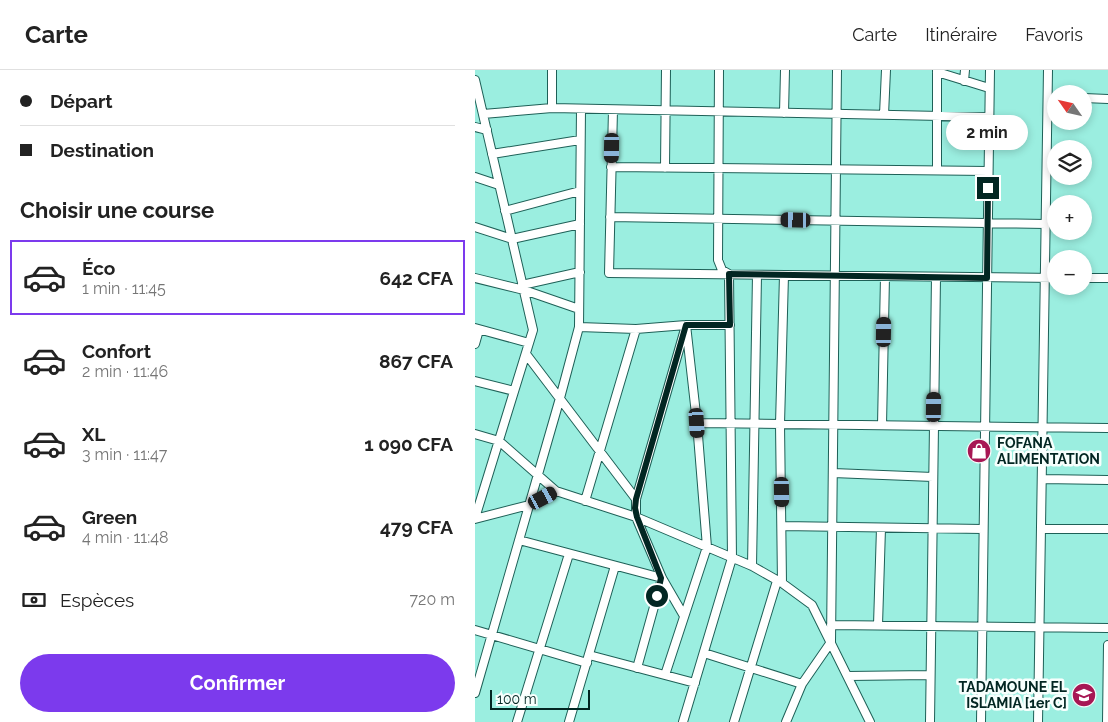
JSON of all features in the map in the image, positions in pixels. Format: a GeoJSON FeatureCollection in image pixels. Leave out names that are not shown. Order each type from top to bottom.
{"type":"FeatureCollection","features":[{"type":"Feature","properties":{"kind":"street"},"geometry":{"type":"LineString","coordinates":[[552,70],[552,108]]}},
{"type":"Feature","properties":{"kind":"street"},"geometry":{"type":"LineString","coordinates":[[665,168],[666,70]]}},
{"type":"Feature","properties":{"kind":"street"},"geometry":{"type":"LineString","coordinates":[[719,70],[717,219],[719,266],[729,274]]}},
{"type":"Feature","properties":{"kind":"street"},"geometry":{"type":"LineString","coordinates":[[784,113],[785,70]]}},
{"type":"Feature","properties":{"kind":"street"},"geometry":{"type":"LineString","coordinates":[[787,722],[802,684],[831,642],[837,70]]}},
{"type":"Feature","properties":{"kind":"street"},"geometry":{"type":"LineString","coordinates":[[884,115],[886,70]]}},
{"type":"Feature","properties":{"kind":"street"},"geometry":{"type":"LineString","coordinates":[[964,81],[965,70]]}},
{"type":"Feature","properties":{"kind":"street"},"geometry":{"type":"LineString","coordinates":[[981,722],[990,70]]}},
{"type":"Feature","properties":{"kind":"street"},"geometry":{"type":"LineString","coordinates":[[1048,70],[1050,85]]}},
{"type":"Feature","properties":{"kind":"street"},"geometry":{"type":"LineString","coordinates":[[937,170],[937,71],[989,88]]}},
{"type":"Feature","properties":{"kind":"street"},"geometry":{"type":"LineString","coordinates":[[475,80],[533,330],[475,519]]}},
{"type":"Feature","properties":{"kind":"street"},"geometry":{"type":"LineString","coordinates":[[1093,98],[1108,99]]}},
{"type":"Feature","properties":{"kind":"street"},"geometry":{"type":"LineString","coordinates":[[483,114],[552,108],[989,117]]}},
{"type":"Feature","properties":{"kind":"street"},"geometry":{"type":"LineString","coordinates":[[475,693],[579,327],[579,140],[581,109]]}},
{"type":"Feature","properties":{"kind":"street"},"geometry":{"type":"LineString","coordinates":[[613,110],[609,273],[1045,279]]}},
{"type":"Feature","properties":{"kind":"street"},"geometry":{"type":"LineString","coordinates":[[475,127],[487,130]]}},
{"type":"Feature","properties":{"kind":"street"},"geometry":{"type":"LineString","coordinates":[[1038,722],[1046,224],[1050,130]]}},
{"type":"Feature","properties":{"kind":"street"},"geometry":{"type":"LineString","coordinates":[[492,154],[579,140]]}},
{"type":"Feature","properties":{"kind":"street"},"geometry":{"type":"LineString","coordinates":[[611,167],[988,171]]}},
{"type":"Feature","properties":{"kind":"street"},"geometry":{"type":"LineString","coordinates":[[475,177],[499,185]]}},
{"type":"Feature","properties":{"kind":"street"},"geometry":{"type":"LineString","coordinates":[[505,211],[580,190]]}},
{"type":"Feature","properties":{"kind":"street"},"geometry":{"type":"LineString","coordinates":[[610,217],[1046,224]]}},
{"type":"Feature","properties":{"kind":"street"},"geometry":{"type":"LineString","coordinates":[[475,227],[512,239],[580,224]]}},
{"type":"Feature","properties":{"kind":"street"},"geometry":{"type":"LineString","coordinates":[[523,287],[580,272]]}},
{"type":"Feature","properties":{"kind":"street"},"geometry":{"type":"LineString","coordinates":[[683,722],[732,558],[729,274]]}},
{"type":"Feature","properties":{"kind":"street"},"geometry":{"type":"LineString","coordinates":[[752,566],[757,275]]}},
{"type":"Feature","properties":{"kind":"street"},"geometry":{"type":"LineString","coordinates":[[734,722],[750,668],[780,582],[784,275]]}},
{"type":"Feature","properties":{"kind":"street"},"geometry":{"type":"LineString","coordinates":[[881,425],[885,276]]}},
{"type":"Feature","properties":{"kind":"street"},"geometry":{"type":"LineString","coordinates":[[930,722],[936,277]]}},
{"type":"Feature","properties":{"kind":"street"},"geometry":{"type":"LineString","coordinates":[[475,278],[523,287],[579,310]]}},
{"type":"Feature","properties":{"kind":"street"},"geometry":{"type":"LineString","coordinates":[[1092,278],[1108,278]]}},
{"type":"Feature","properties":{"kind":"street"},"geometry":{"type":"LineString","coordinates":[[665,675],[707,547],[697,423],[686,325]]}},
{"type":"Feature","properties":{"kind":"street"},"geometry":{"type":"LineString","coordinates":[[684,616],[661,578],[635,508],[686,325]]}},
{"type":"Feature","properties":{"kind":"street"},"geometry":{"type":"LineString","coordinates":[[579,327],[635,328],[730,325]]}},
{"type":"Feature","properties":{"kind":"street"},"geometry":{"type":"LineString","coordinates":[[585,501],[635,328]]}},
{"type":"Feature","properties":{"kind":"street"},"geometry":{"type":"LineString","coordinates":[[475,344],[477,329],[529,343]]}},
{"type":"Feature","properties":{"kind":"street"},"geometry":{"type":"LineString","coordinates":[[525,354],[636,499]]}},
{"type":"Feature","properties":{"kind":"street"},"geometry":{"type":"LineString","coordinates":[[475,380],[514,391]]}},
{"type":"Feature","properties":{"kind":"street"},"geometry":{"type":"LineString","coordinates":[[697,423],[1108,428]]}},
{"type":"Feature","properties":{"kind":"street"},"geometry":{"type":"LineString","coordinates":[[475,434],[499,440],[556,491],[637,517],[752,566],[780,582],[812,605],[871,722]]}},
{"type":"Feature","properties":{"kind":"street"},"geometry":{"type":"LineString","coordinates":[[833,473],[933,477]]}},
{"type":"Feature","properties":{"kind":"street"},"geometry":{"type":"LineString","coordinates":[[1042,479],[1108,480]]}},
{"type":"Feature","properties":{"kind":"street"},"geometry":{"type":"LineString","coordinates":[[475,519],[529,505],[556,491]]}},
{"type":"Feature","properties":{"kind":"street"},"geometry":{"type":"LineString","coordinates":[[782,526],[983,529]]}},
{"type":"Feature","properties":{"kind":"street"},"geometry":{"type":"LineString","coordinates":[[878,625],[881,528]]}},
{"type":"Feature","properties":{"kind":"street"},"geometry":{"type":"LineString","coordinates":[[1041,529],[1108,529]]}},
{"type":"Feature","properties":{"kind":"street"},"geometry":{"type":"LineString","coordinates":[[519,540],[661,578]]}},
{"type":"Feature","properties":{"kind":"street"},"geometry":{"type":"LineString","coordinates":[[517,722],[569,554]]}},
{"type":"Feature","properties":{"kind":"street"},"geometry":{"type":"LineString","coordinates":[[569,722],[615,566]]}},
{"type":"Feature","properties":{"kind":"street"},"geometry":{"type":"LineString","coordinates":[[637,668],[661,578]]}},
{"type":"Feature","properties":{"kind":"street"},"geometry":{"type":"LineString","coordinates":[[831,625],[1108,628]]}},
{"type":"Feature","properties":{"kind":"street"},"geometry":{"type":"LineString","coordinates":[[475,630],[540,649],[637,668],[695,683]]}},
{"type":"Feature","properties":{"kind":"street"},"geometry":{"type":"LineString","coordinates":[[1107,722],[1108,645]]}},
{"type":"Feature","properties":{"kind":"street"},"geometry":{"type":"LineString","coordinates":[[704,653],[802,684]]}},
{"type":"Feature","properties":{"kind":"street"},"geometry":{"type":"LineString","coordinates":[[848,676],[930,675]]}},
{"type":"Feature","properties":{"kind":"place","name":"FOFANA ALIMENTATION"},"geometry":{"type":"Point","coordinates":[979,451]}},
{"type":"Feature","properties":{"kind":"place","name":"TADAMOUNE EL ISLAMIA [1er C]"},"geometry":{"type":"Point","coordinates":[1084,695]}},
{"type":"Feature","properties":{"kind":"route"},"geometry":{"type":"LineString","coordinates":[[657,596],[661,578],[635,508],[686,325],[730,325],[729,274],[987,278],[988,188]]}}]}
